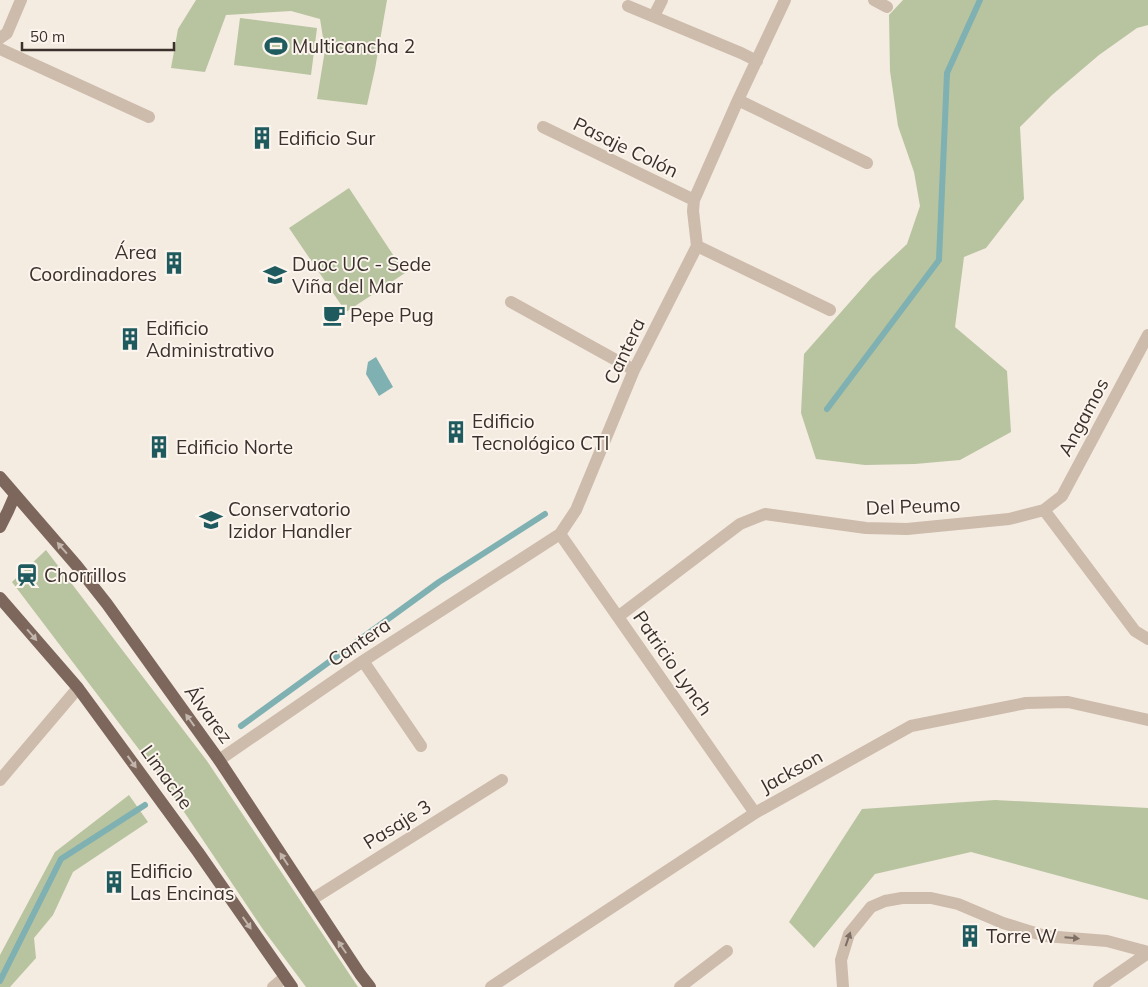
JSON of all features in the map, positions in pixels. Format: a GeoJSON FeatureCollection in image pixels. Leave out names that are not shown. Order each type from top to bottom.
{"type":"FeatureCollection","features":[{"type":"Feature","properties":{"kind":"main road","name":"Álvarez"},"geometry":{"type":"LineString","coordinates":[[0,477],[77,566],[107,604],[219,760],[370,987]]}},
{"type":"Feature","properties":{"kind":"main road"},"geometry":{"type":"LineString","coordinates":[[0,527],[15,494]]}},
{"type":"Feature","properties":{"kind":"main road","name":"Limache"},"geometry":{"type":"LineString","coordinates":[[0,598],[78,688],[198,852],[288,982]]}},
{"type":"Feature","properties":{"kind":"street"},"geometry":{"type":"LineString","coordinates":[[0,38],[7,33],[21,0]]}},
{"type":"Feature","properties":{"kind":"street"},"geometry":{"type":"LineString","coordinates":[[654,16],[662,0]]}},
{"type":"Feature","properties":{"kind":"street"},"geometry":{"type":"LineString","coordinates":[[786,0],[738,100],[694,200],[693,211],[698,246],[830,310]]}},
{"type":"Feature","properties":{"kind":"street"},"geometry":{"type":"LineString","coordinates":[[874,0],[888,6]]}},
{"type":"Feature","properties":{"kind":"street"},"geometry":{"type":"LineString","coordinates":[[628,6],[757,61]]}},
{"type":"Feature","properties":{"kind":"street"},"geometry":{"type":"LineString","coordinates":[[0,50],[149,118]]}},
{"type":"Feature","properties":{"kind":"street"},"geometry":{"type":"LineString","coordinates":[[738,100],[867,163]]}},
{"type":"Feature","properties":{"kind":"street","name":"Pasaje Colón"},"geometry":{"type":"LineString","coordinates":[[542,127],[694,200]]}},
{"type":"Feature","properties":{"kind":"street","name":"Cantera"},"geometry":{"type":"LineString","coordinates":[[219,760],[363,661],[560,534],[576,510],[634,370],[698,246]]}},
{"type":"Feature","properties":{"kind":"street"},"geometry":{"type":"LineString","coordinates":[[511,302],[634,370]]}},
{"type":"Feature","properties":{"kind":"street","name":"Angamos"},"geometry":{"type":"LineString","coordinates":[[1044,510],[1062,496],[1148,335]]}},
{"type":"Feature","properties":{"kind":"street"},"geometry":{"type":"LineString","coordinates":[[1044,510],[1135,631],[1148,639]]}},
{"type":"Feature","properties":{"kind":"street","name":"Del Peumo"},"geometry":{"type":"LineString","coordinates":[[618,616],[740,524],[764,514],[866,528],[907,529],[1009,519],[1044,510]]}},
{"type":"Feature","properties":{"kind":"street","name":"Patricio Lynch"},"geometry":{"type":"LineString","coordinates":[[560,534],[755,814]]}},
{"type":"Feature","properties":{"kind":"street"},"geometry":{"type":"LineString","coordinates":[[363,661],[421,746]]}},
{"type":"Feature","properties":{"kind":"street"},"geometry":{"type":"LineString","coordinates":[[0,780],[78,688]]}},
{"type":"Feature","properties":{"kind":"street","name":"Jackson"},"geometry":{"type":"LineString","coordinates":[[491,987],[755,814],[911,726],[1026,703],[1068,702],[1148,720]]}},
{"type":"Feature","properties":{"kind":"street","name":"Pasaje 3"},"geometry":{"type":"LineString","coordinates":[[311,900],[502,780]]}},
{"type":"Feature","properties":{"kind":"street"},"geometry":{"type":"LineString","coordinates":[[843,987],[842,960],[849,934],[871,907],[885,901],[902,898],[932,898],[958,904],[1003,923],[1045,936],[1107,941],[1148,953]]}},
{"type":"Feature","properties":{"kind":"street"},"geometry":{"type":"LineString","coordinates":[[680,987],[727,950]]}},
{"type":"Feature","properties":{"kind":"street"},"geometry":{"type":"LineString","coordinates":[[1100,987],[1148,953]]}},
{"type":"Feature","properties":{"kind":"street"},"geometry":{"type":"LineString","coordinates":[[273,987],[288,982]]}},
{"type":"Feature","properties":{"kind":"green space"},"geometry":{"type":"Polygon","coordinates":[[[196,0],[387,0],[367,105],[317,99],[325,50],[320,19],[291,11],[226,15],[205,72],[171,68],[178,29],[196,0]]]}},
{"type":"Feature","properties":{"kind":"green space"},"geometry":{"type":"Polygon","coordinates":[[[903,0],[1148,0],[1148,25],[1137,28],[1099,55],[1052,95],[1020,127],[1024,199],[986,248],[964,257],[955,327],[1007,371],[1011,432],[960,460],[915,464],[865,465],[816,459],[801,413],[804,354],[872,277],[907,244],[920,206],[914,172],[898,126],[890,71],[889,15],[903,0]]]}},
{"type":"Feature","properties":{"kind":"green space","name":"Multicancha 2"},"geometry":{"type":"Polygon","coordinates":[[[240,18],[317,28],[311,75],[234,65],[240,18]]]}},
{"type":"Feature","properties":{"kind":"green space"},"geometry":{"type":"Polygon","coordinates":[[[349,188],[405,273],[346,312],[289,228],[349,188]]]}},
{"type":"Feature","properties":{"kind":"green space"},"geometry":{"type":"Polygon","coordinates":[[[46,550],[207,761],[358,987],[306,987],[262,928],[166,785],[12,582],[46,550]]]}},
{"type":"Feature","properties":{"kind":"green space"},"geometry":{"type":"Polygon","coordinates":[[[129,795],[148,822],[73,872],[53,915],[34,938],[36,958],[10,987],[0,987],[0,955],[55,852],[129,795]]]}},
{"type":"Feature","properties":{"kind":"green space"},"geometry":{"type":"Polygon","coordinates":[[[995,800],[1148,808],[1148,900],[971,852],[875,874],[814,948],[789,922],[862,809],[995,800]]]}},
{"type":"Feature","properties":{"kind":"water"},"geometry":{"type":"Polygon","coordinates":[[[376,357],[393,387],[379,396],[366,374],[368,362],[376,357]]]}},
{"type":"Feature","properties":{"kind":"waterway"},"geometry":{"type":"LineString","coordinates":[[827,409],[939,260],[947,73],[980,0]]}},
{"type":"Feature","properties":{"kind":"waterway"},"geometry":{"type":"LineString","coordinates":[[241,726],[439,582],[545,514]]}},
{"type":"Feature","properties":{"kind":"waterway"},"geometry":{"type":"LineString","coordinates":[[0,981],[61,859],[145,805]]}},
{"type":"Feature","properties":{"kind":"place","name":"Multicancha 2"},"geometry":{"type":"Point","coordinates":[276,46]}},
{"type":"Feature","properties":{"kind":"place","name":"Edificio Sur"},"geometry":{"type":"Point","coordinates":[262,138]}},
{"type":"Feature","properties":{"kind":"place","name":"Área Coordinadores"},"geometry":{"type":"Point","coordinates":[174,263]}},
{"type":"Feature","properties":{"kind":"place","name":"Duoc UC - Sede Viña del Mar"},"geometry":{"type":"Point","coordinates":[275,275]}},
{"type":"Feature","properties":{"kind":"place","name":"Pepe Pug"},"geometry":{"type":"Point","coordinates":[334,315]}},
{"type":"Feature","properties":{"kind":"place","name":"Edificio Administrativo"},"geometry":{"type":"Point","coordinates":[130,339]}},
{"type":"Feature","properties":{"kind":"place","name":"Edificio Tecnológico CTI"},"geometry":{"type":"Point","coordinates":[456,432]}},
{"type":"Feature","properties":{"kind":"place","name":"Edificio Norte"},"geometry":{"type":"Point","coordinates":[159,447]}},
{"type":"Feature","properties":{"kind":"place","name":"Conservatorio Izidor Handler"},"geometry":{"type":"Point","coordinates":[211,520]}},
{"type":"Feature","properties":{"kind":"place","name":"Chorrillos"},"geometry":{"type":"Point","coordinates":[27,575]}},
{"type":"Feature","properties":{"kind":"place","name":"Edificio Las Encinas"},"geometry":{"type":"Point","coordinates":[114,882]}},
{"type":"Feature","properties":{"kind":"place","name":"Torre W"},"geometry":{"type":"Point","coordinates":[970,936]}}]}
